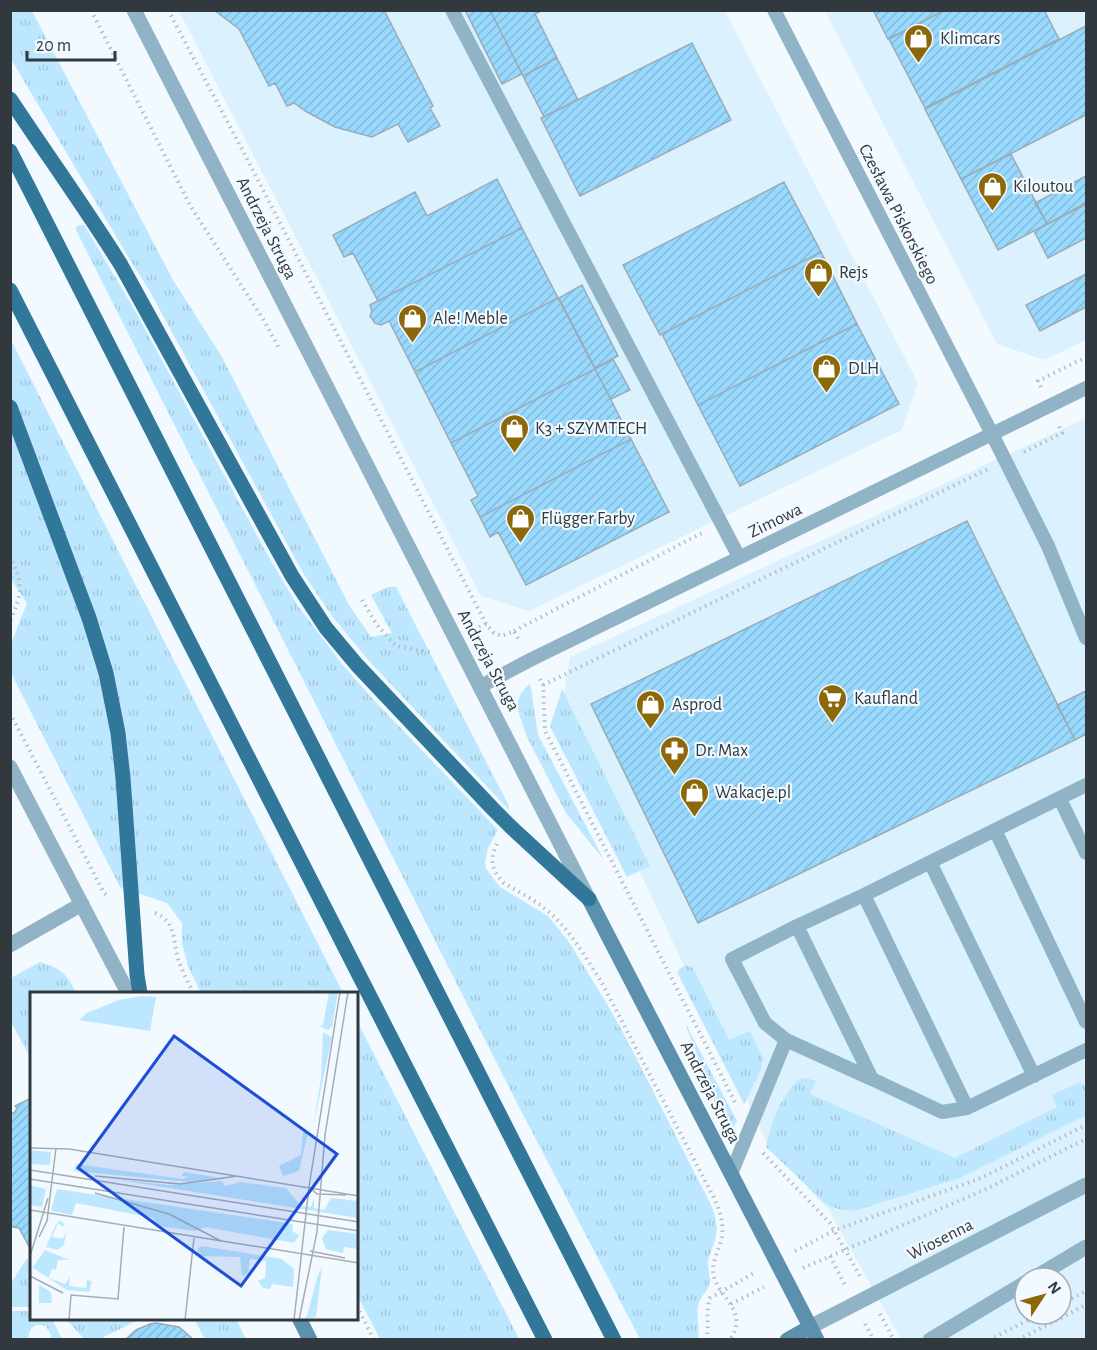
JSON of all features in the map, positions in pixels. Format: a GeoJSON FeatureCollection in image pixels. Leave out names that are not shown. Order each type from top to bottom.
{"type":"FeatureCollection","features":[{"type":"Feature","properties":{"kind":"main road"},"geometry":{"type":"LineString","coordinates":[[10,99],[132,283],[303,595],[326,628],[357,665],[492,808],[589,899]]}},
{"type":"Feature","properties":{"kind":"main road"},"geometry":{"type":"LineString","coordinates":[[10,151],[614,1340]]}},
{"type":"Feature","properties":{"kind":"main road"},"geometry":{"type":"LineString","coordinates":[[10,290],[545,1340]]}},
{"type":"Feature","properties":{"kind":"main road"},"geometry":{"type":"LineString","coordinates":[[10,407],[89,618],[105,673],[118,733],[140,992]]}},
{"type":"Feature","properties":{"kind":"street","name":"Andrzeja Struga"},"geometry":{"type":"LineString","coordinates":[[134,10],[731,1174],[811,1335]]}},
{"type":"Feature","properties":{"kind":"street"},"geometry":{"type":"LineString","coordinates":[[10,767],[127,992]]}},
{"type":"Feature","properties":{"kind":"street"},"geometry":{"type":"LineString","coordinates":[[10,945],[82,904]]}},
{"type":"Feature","properties":{"kind":"street","name":"Wiosenna"},"geometry":{"type":"LineString","coordinates":[[811,1335],[1086,1185]]}},
{"type":"Feature","properties":{"kind":"street"},"geometry":{"type":"LineString","coordinates":[[1054,1266],[1086,1247]]}},
{"type":"Feature","properties":{"kind":"street"},"geometry":{"type":"LineString","coordinates":[[930,1340],[1013,1290]]}},
{"type":"Feature","properties":{"kind":"street"},"geometry":{"type":"LineString","coordinates":[[300,1320],[310,1340]]}},
{"type":"Feature","properties":{"kind":"street"},"geometry":{"type":"LineString","coordinates":[[787,1340],[811,1335]]}},
{"type":"Feature","properties":{"kind":"lane"},"geometry":{"type":"LineString","coordinates":[[452,10],[739,557]]}},
{"type":"Feature","properties":{"kind":"lane","name":"Czesława Piskorskiego"},"geometry":{"type":"LineString","coordinates":[[774,10],[1048,546],[1086,638]]}},
{"type":"Feature","properties":{"kind":"lane","name":"Zimowa"},"geometry":{"type":"LineString","coordinates":[[481,686],[1086,388]]}},
{"type":"Feature","properties":{"kind":"lane"},"geometry":{"type":"LineString","coordinates":[[1086,785],[732,959],[765,1023],[786,1040],[942,1112],[968,1108],[1086,1050]]}},
{"type":"Feature","properties":{"kind":"lane"},"geometry":{"type":"LineString","coordinates":[[1060,799],[1086,853]]}},
{"type":"Feature","properties":{"kind":"lane"},"geometry":{"type":"LineString","coordinates":[[995,830],[1086,1022]]}},
{"type":"Feature","properties":{"kind":"lane"},"geometry":{"type":"LineString","coordinates":[[930,862],[1034,1076]]}},
{"type":"Feature","properties":{"kind":"lane"},"geometry":{"type":"LineString","coordinates":[[864,895],[968,1108]]}},
{"type":"Feature","properties":{"kind":"lane"},"geometry":{"type":"LineString","coordinates":[[797,926],[872,1079]]}},
{"type":"Feature","properties":{"kind":"lane"},"geometry":{"type":"LineString","coordinates":[[731,1174],[786,1040]]}},
{"type":"Feature","properties":{"kind":"path"},"geometry":{"type":"LineString","coordinates":[[91,10],[191,207],[263,319],[281,353]]}},
{"type":"Feature","properties":{"kind":"path"},"geometry":{"type":"LineString","coordinates":[[168,10],[486,624],[494,633],[502,636],[514,631],[721,523]]}},
{"type":"Feature","properties":{"kind":"path"},"geometry":{"type":"LineString","coordinates":[[10,556],[21,586],[19,601],[10,621]]}},
{"type":"Feature","properties":{"kind":"path"},"geometry":{"type":"LineString","coordinates":[[362,600],[377,625],[396,646],[430,652]]}},
{"type":"Feature","properties":{"kind":"path"},"geometry":{"type":"LineString","coordinates":[[471,632],[486,624]]}},
{"type":"Feature","properties":{"kind":"path"},"geometry":{"type":"LineString","coordinates":[[514,631],[522,645]]}},
{"type":"Feature","properties":{"kind":"path"},"geometry":{"type":"LineString","coordinates":[[537,673],[543,685],[545,731],[749,1130],[761,1151],[835,1230],[979,1179],[1086,1125]]}},
{"type":"Feature","properties":{"kind":"path"},"geometry":{"type":"LineString","coordinates":[[10,713],[104,893],[116,902],[163,917],[171,927],[179,961],[193,992]]}},
{"type":"Feature","properties":{"kind":"path"},"geometry":{"type":"LineString","coordinates":[[500,839],[492,852],[493,869],[504,883],[545,908],[581,951],[624,1022],[713,1196],[722,1216],[722,1236],[713,1275],[735,1313],[735,1332],[730,1340]]}},
{"type":"Feature","properties":{"kind":"path"},"geometry":{"type":"LineString","coordinates":[[830,1256],[984,1190],[1086,1139]]}},
{"type":"Feature","properties":{"kind":"path"},"geometry":{"type":"LineString","coordinates":[[1018,1340],[1086,1305]]}},
{"type":"Feature","properties":{"kind":"path"},"geometry":{"type":"LineString","coordinates":[[358,1307],[374,1340]]}},
{"type":"Feature","properties":{"kind":"path"},"geometry":{"type":"LineString","coordinates":[[989,1340],[1016,1326]]}},
{"type":"Feature","properties":{"kind":"shaded area"},"geometry":{"type":"Polygon","coordinates":[[[179,11],[725,11],[918,383],[902,430],[529,611],[481,596],[179,11]]]}},
{"type":"Feature","properties":{"kind":"shaded area"},"geometry":{"type":"Polygon","coordinates":[[[825,11],[1085,11],[1086,340],[1044,360],[997,344],[825,11]]]}},
{"type":"Feature","properties":{"kind":"shaded area"},"geometry":{"type":"Polygon","coordinates":[[[1086,418],[1086,1339],[901,1339],[828,1209],[769,1147],[562,706],[570,657],[1086,418]]]}},
{"type":"Feature","properties":{"kind":"green space"},"geometry":{"type":"Polygon","coordinates":[[[10,11],[32,11],[173,280],[222,357],[349,605],[371,637],[392,633],[371,595],[388,587],[396,587],[509,806],[509,810],[369,661],[332,616],[303,573],[149,290],[11,59],[10,11]]]}},
{"type":"Feature","properties":{"kind":"green space"},"geometry":{"type":"Polygon","coordinates":[[[79,225],[84,225],[133,307],[267,554],[298,606],[342,664],[372,698],[498,830],[488,848],[486,869],[500,887],[548,916],[569,942],[625,1036],[715,1217],[716,1235],[708,1262],[710,1283],[698,1307],[698,1339],[640,1339],[518,1105],[76,230],[79,225]]]}},
{"type":"Feature","properties":{"kind":"green space"},"geometry":{"type":"Polygon","coordinates":[[[10,338],[342,992],[201,992],[188,966],[182,943],[182,923],[167,903],[120,887],[11,673],[11,644],[27,603],[11,579],[10,338]]]}},
{"type":"Feature","properties":{"kind":"green space"},"geometry":{"type":"Polygon","coordinates":[[[529,684],[538,735],[604,860],[566,813],[526,735],[518,710],[518,701],[521,693],[529,684]]]}},
{"type":"Feature","properties":{"kind":"green space"},"geometry":{"type":"Polygon","coordinates":[[[562,689],[650,866],[627,877],[550,726],[562,689]]]}},
{"type":"Feature","properties":{"kind":"green space"},"geometry":{"type":"Polygon","coordinates":[[[40,962],[62,973],[70,981],[76,992],[30,992],[30,1057],[11,1022],[11,978],[40,962]]]}},
{"type":"Feature","properties":{"kind":"green space"},"geometry":{"type":"Polygon","coordinates":[[[686,965],[693,968],[729,1040],[750,1031],[763,1058],[761,1070],[744,1104],[678,974],[679,969],[686,965]]]}},
{"type":"Feature","properties":{"kind":"green space"},"geometry":{"type":"Polygon","coordinates":[[[358,1023],[519,1339],[380,1339],[358,1297],[358,1023]]]}},
{"type":"Feature","properties":{"kind":"green space"},"geometry":{"type":"Polygon","coordinates":[[[685,1023],[737,1121],[731,1131],[725,1130],[685,1023]]]}},
{"type":"Feature","properties":{"kind":"green space"},"geometry":{"type":"Polygon","coordinates":[[[806,1078],[816,1081],[810,1094],[955,1158],[1057,1107],[1052,1095],[1080,1082],[1086,1087],[1086,1115],[960,1178],[857,1210],[837,1209],[826,1204],[766,1147],[782,1102],[799,1079],[806,1078]]]}},
{"type":"Feature","properties":{"kind":"green space"},"geometry":{"type":"Polygon","coordinates":[[[27,1258],[30,1264],[30,1307],[11,1307],[11,1283],[27,1258]]]}},
{"type":"Feature","properties":{"kind":"green space"},"geometry":{"type":"Polygon","coordinates":[[[11,1311],[30,1311],[30,1320],[52,1320],[62,1339],[51,1339],[46,1326],[39,1325],[32,1328],[29,1337],[11,1339],[11,1311]]]}},
{"type":"Feature","properties":{"kind":"green space"},"geometry":{"type":"Polygon","coordinates":[[[67,1320],[138,1320],[100,1339],[84,1339],[67,1320]]]}},
{"type":"Feature","properties":{"kind":"green space"},"geometry":{"type":"Polygon","coordinates":[[[195,1320],[236,1320],[246,1339],[205,1339],[195,1320]]]}},
{"type":"Feature","properties":{"kind":"building"},"geometry":{"type":"Polygon","coordinates":[[[214,10],[384,10],[433,106],[430,108],[440,126],[408,142],[398,124],[372,137],[335,127],[294,103],[287,106],[275,83],[269,86],[239,29],[214,10]]]}},
{"type":"Feature","properties":{"kind":"building"},"geometry":{"type":"Polygon","coordinates":[[[465,10],[490,10],[522,74],[502,84],[465,10]]]}},
{"type":"Feature","properties":{"kind":"building"},"geometry":{"type":"Polygon","coordinates":[[[490,10],[543,10],[535,14],[557,58],[523,76],[490,10]]]}},
{"type":"Feature","properties":{"kind":"building"},"geometry":{"type":"Polygon","coordinates":[[[873,10],[940,10],[941,12],[888,39],[873,10]]]}},
{"type":"Feature","properties":{"kind":"building"},"geometry":{"type":"Polygon","coordinates":[[[945,10],[1044,10],[1059,39],[925,108],[889,39],[945,10]]]}},
{"type":"Feature","properties":{"kind":"building"},"geometry":{"type":"Polygon","coordinates":[[[1086,26],[1086,115],[961,179],[925,109],[1086,26]]]}},
{"type":"Feature","properties":{"kind":"building"},"geometry":{"type":"Polygon","coordinates":[[[692,43],[731,120],[580,196],[541,118],[692,43]]]}},
{"type":"Feature","properties":{"kind":"building"},"geometry":{"type":"Polygon","coordinates":[[[557,58],[578,100],[544,117],[523,76],[557,58]]]}},
{"type":"Feature","properties":{"kind":"building"},"geometry":{"type":"Polygon","coordinates":[[[1011,154],[1047,224],[998,250],[961,179],[1011,154]]]}},
{"type":"Feature","properties":{"kind":"building"},"geometry":{"type":"Polygon","coordinates":[[[1086,176],[1086,203],[1047,224],[1035,203],[1086,176]]]}},
{"type":"Feature","properties":{"kind":"building"},"geometry":{"type":"Polygon","coordinates":[[[497,179],[522,228],[378,301],[353,253],[344,257],[333,235],[415,192],[427,216],[497,179]]]}},
{"type":"Feature","properties":{"kind":"building"},"geometry":{"type":"Polygon","coordinates":[[[784,182],[821,252],[660,335],[623,265],[784,182]]]}},
{"type":"Feature","properties":{"kind":"building"},"geometry":{"type":"Polygon","coordinates":[[[1086,204],[1086,238],[1048,258],[1034,231],[1086,204]]]}},
{"type":"Feature","properties":{"kind":"building"},"geometry":{"type":"Polygon","coordinates":[[[522,228],[558,298],[415,372],[389,321],[381,325],[375,323],[370,316],[372,311],[370,305],[522,228]]]}},
{"type":"Feature","properties":{"kind":"building"},"geometry":{"type":"Polygon","coordinates":[[[821,252],[857,324],[698,405],[662,334],[821,252]]]}},
{"type":"Feature","properties":{"kind":"building"},"geometry":{"type":"Polygon","coordinates":[[[1086,274],[1086,307],[1040,331],[1026,305],[1086,274]]]}},
{"type":"Feature","properties":{"kind":"building"},"geometry":{"type":"Polygon","coordinates":[[[582,285],[618,356],[595,368],[559,298],[582,285]]]}},
{"type":"Feature","properties":{"kind":"building"},"geometry":{"type":"Polygon","coordinates":[[[558,298],[595,369],[451,443],[415,372],[558,298]]]}},
{"type":"Feature","properties":{"kind":"building"},"geometry":{"type":"Polygon","coordinates":[[[857,324],[899,404],[740,486],[698,405],[857,324]]]}},
{"type":"Feature","properties":{"kind":"building"},"geometry":{"type":"Polygon","coordinates":[[[613,359],[630,390],[611,399],[595,369],[613,359]]]}},
{"type":"Feature","properties":{"kind":"building"},"geometry":{"type":"Polygon","coordinates":[[[595,369],[631,439],[480,517],[471,500],[478,496],[451,443],[595,369]]]}},
{"type":"Feature","properties":{"kind":"building"},"geometry":{"type":"Polygon","coordinates":[[[631,439],[669,512],[526,585],[498,532],[490,537],[480,517],[631,439]]]}},
{"type":"Feature","properties":{"kind":"building","name":"Kaufland"},"geometry":{"type":"Polygon","coordinates":[[[967,521],[1075,740],[698,923],[591,704],[967,521]]]}},
{"type":"Feature","properties":{"kind":"building"},"geometry":{"type":"Polygon","coordinates":[[[1086,691],[1086,734],[1075,740],[1057,705],[1086,691]]]}},
{"type":"Feature","properties":{"kind":"building"},"geometry":{"type":"Polygon","coordinates":[[[30,1100],[30,1248],[19,1228],[13,1227],[10,1223],[10,1115],[15,1112],[17,1108],[15,1106],[30,1100]]]}},
{"type":"Feature","properties":{"kind":"building"},"geometry":{"type":"Polygon","coordinates":[[[156,1323],[179,1327],[194,1340],[125,1340],[136,1330],[156,1323]]]}},
{"type":"Feature","properties":{"kind":"place","name":"Klimcars"},"geometry":{"type":"Point","coordinates":[919,64]}},
{"type":"Feature","properties":{"kind":"place","name":"Kiloutou"},"geometry":{"type":"Point","coordinates":[992,212]}},
{"type":"Feature","properties":{"kind":"place","name":"Rejs"},"geometry":{"type":"Point","coordinates":[818,298]}},
{"type":"Feature","properties":{"kind":"place","name":"Ale! Meble"},"geometry":{"type":"Point","coordinates":[412,344]}},
{"type":"Feature","properties":{"kind":"place","name":"DLH"},"geometry":{"type":"Point","coordinates":[827,394]}},
{"type":"Feature","properties":{"kind":"place","name":"K3 + SZYMTECH"},"geometry":{"type":"Point","coordinates":[514,454]}},
{"type":"Feature","properties":{"kind":"place","name":"Flügger Farby"},"geometry":{"type":"Point","coordinates":[520,544]}},
{"type":"Feature","properties":{"kind":"place","name":"Kaufland"},"geometry":{"type":"Point","coordinates":[833,724]}},
{"type":"Feature","properties":{"kind":"place","name":"Asprod"},"geometry":{"type":"Point","coordinates":[651,730]}},
{"type":"Feature","properties":{"kind":"place","name":"Dr. Max"},"geometry":{"type":"Point","coordinates":[674,776]}},
{"type":"Feature","properties":{"kind":"place","name":"Wakacje.pl"},"geometry":{"type":"Point","coordinates":[694,818]}}]}
